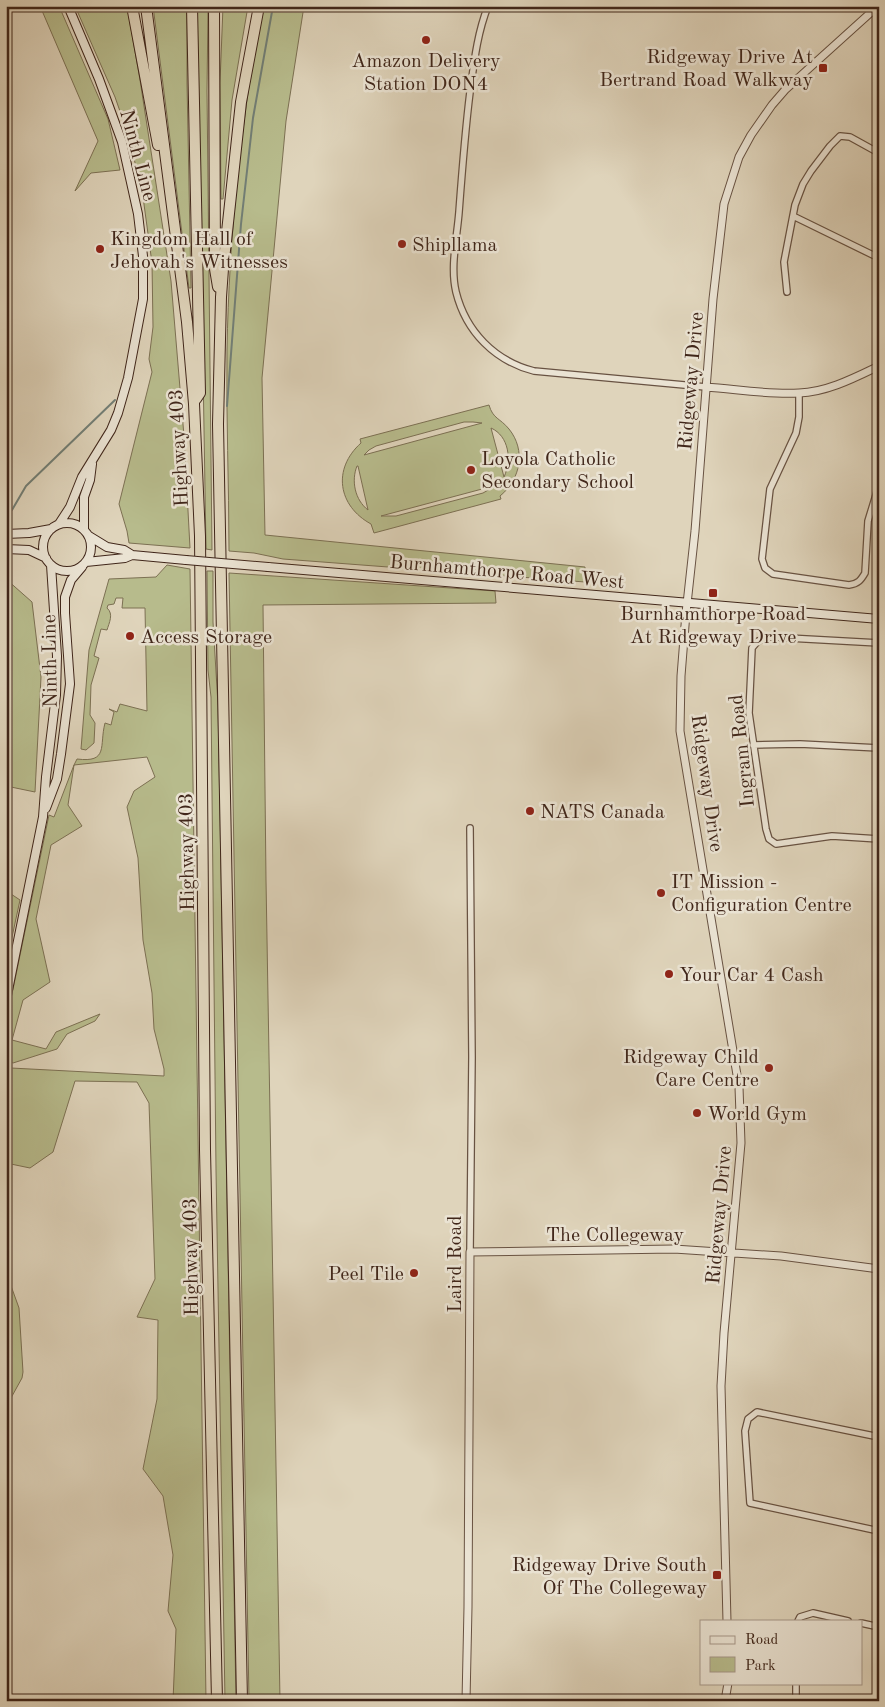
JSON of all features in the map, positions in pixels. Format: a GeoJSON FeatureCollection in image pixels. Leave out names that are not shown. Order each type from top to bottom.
{"type":"FeatureCollection","features":[{"type":"Feature","properties":{"kind":"highway"},"geometry":{"type":"LineString","coordinates":[[132,6],[162,168],[172,196]]}},
{"type":"Feature","properties":{"kind":"highway","name":"Highway 403"},"geometry":{"type":"LineString","coordinates":[[146,6],[187,322],[194,404],[200,536],[205,1150],[217,1701]]}},
{"type":"Feature","properties":{"kind":"highway"},"geometry":{"type":"LineString","coordinates":[[192,6],[200,393],[194,404]]}},
{"type":"Feature","properties":{"kind":"highway"},"geometry":{"type":"LineString","coordinates":[[214,6],[215,269],[221,297]]}},
{"type":"Feature","properties":{"kind":"highway","name":"Highway 403"},"geometry":{"type":"LineString","coordinates":[[242,1701],[218,424],[221,297],[241,102],[259,6]]}},
{"type":"Feature","properties":{"kind":"main road","name":"Ninth Line"},"geometry":{"type":"LineString","coordinates":[[59,524],[70,507],[82,477],[93,462],[118,413],[128,378],[143,300],[143,256],[138,214],[122,142],[99,79],[68,6]]}},
{"type":"Feature","properties":{"kind":"main road","name":"Ninth Line"},"geometry":{"type":"LineString","coordinates":[[86,533],[84,497],[90,480],[93,462]]}},
{"type":"Feature","properties":{"kind":"main road"},"geometry":{"type":"LineString","coordinates":[[6,534],[24,534],[51,529],[59,524],[72,523],[86,533],[91,549],[84,564],[74,570],[66,571],[58,569],[29,550],[6,549]]}},
{"type":"Feature","properties":{"kind":"main road"},"geometry":{"type":"LineString","coordinates":[[48,562],[43,551],[43,543],[51,529]]}},
{"type":"Feature","properties":{"kind":"main road","name":"Burnhamthorpe Road West"},"geometry":{"type":"LineString","coordinates":[[86,533],[107,547],[124,550],[132,556]]}},
{"type":"Feature","properties":{"kind":"main road","name":"Burnhamthorpe Road West"},"geometry":{"type":"LineString","coordinates":[[84,564],[132,556],[162,558],[879,619]]}},
{"type":"Feature","properties":{"kind":"main road","name":"Ninth Line"},"geometry":{"type":"LineString","coordinates":[[43,817],[58,667],[48,562]]}},
{"type":"Feature","properties":{"kind":"main road","name":"Ninth Line"},"geometry":{"type":"LineString","coordinates":[[6,1000],[43,817],[58,771],[70,684],[64,613],[65,597],[71,580],[84,564]]}},
{"type":"Feature","properties":{"kind":"street"},"geometry":{"type":"LineString","coordinates":[[488,6],[473,69],[464,144],[454,270],[456,292],[467,322],[486,345],[508,362],[534,371],[799,393],[816,391],[837,384],[879,366]]}},
{"type":"Feature","properties":{"kind":"street","name":"Ridgeway Drive"},"geometry":{"type":"LineString","coordinates":[[727,1620],[721,1386],[741,1143],[740,1087],[680,731],[681,676],[720,226],[724,204],[739,157],[763,117],[785,90],[878,6]]}},
{"type":"Feature","properties":{"kind":"street"},"geometry":{"type":"LineString","coordinates":[[787,292],[784,262],[793,216],[803,184],[836,139],[845,136],[850,137],[879,152]]}},
{"type":"Feature","properties":{"kind":"street"},"geometry":{"type":"LineString","coordinates":[[793,216],[879,258]]}},
{"type":"Feature","properties":{"kind":"street"},"geometry":{"type":"LineString","coordinates":[[799,393],[800,417],[796,433],[772,482],[768,496],[762,558],[765,568],[773,574],[849,586],[856,584],[865,573],[868,521],[879,485]]}},
{"type":"Feature","properties":{"kind":"street","name":"Ingram Road"},"geometry":{"type":"LineString","coordinates":[[879,643],[770,637],[758,641],[752,648],[749,702],[753,745],[769,839],[776,844],[832,836],[879,839]]}},
{"type":"Feature","properties":{"kind":"street"},"geometry":{"type":"LineString","coordinates":[[753,745],[800,744],[879,748]]}},
{"type":"Feature","properties":{"kind":"street","name":"Laird Road"},"geometry":{"type":"LineString","coordinates":[[466,1701],[472,1047],[470,828]]}},
{"type":"Feature","properties":{"kind":"street","name":"The Collegeway"},"geometry":{"type":"LineString","coordinates":[[470,1252],[674,1249],[810,1259],[879,1270]]}},
{"type":"Feature","properties":{"kind":"street"},"geometry":{"type":"LineString","coordinates":[[879,1437],[757,1412],[748,1419],[745,1431],[750,1503],[879,1531]]}},
{"type":"Feature","properties":{"kind":"street"},"geometry":{"type":"LineString","coordinates":[[798,1620],[800,1617],[813,1613],[844,1620]]}},
{"type":"Feature","properties":{"kind":"street"},"geometry":{"type":"LineString","coordinates":[[862,1624],[879,1627]]}},
{"type":"Feature","properties":{"kind":"street"},"geometry":{"type":"LineString","coordinates":[[726,1701],[728,1684]]}},
{"type":"Feature","properties":{"kind":"street"},"geometry":{"type":"LineString","coordinates":[[796,1684],[796,1697],[798,1701]]}},
{"type":"Feature","properties":{"kind":"green space"},"geometry":{"type":"Polygon","coordinates":[[[40,6],[59,6],[108,119],[120,170],[91,173],[75,191],[98,141],[40,6]]]}},
{"type":"Feature","properties":{"kind":"green space"},"geometry":{"type":"Polygon","coordinates":[[[75,6],[127,6],[171,281],[184,436],[190,548],[129,543],[119,504],[152,372],[149,359],[153,327],[152,263],[143,197],[129,137],[115,97],[75,6]]]}},
{"type":"Feature","properties":{"kind":"green space"},"geometry":{"type":"Polygon","coordinates":[[[153,6],[187,6],[191,288],[189,288],[153,6]]]}},
{"type":"Feature","properties":{"kind":"green space"},"geometry":{"type":"Polygon","coordinates":[[[197,6],[208,6],[207,91],[212,550],[206,549],[197,6]]]}},
{"type":"Feature","properties":{"kind":"green space"},"geometry":{"type":"Polygon","coordinates":[[[223,6],[248,6],[232,100],[223,199],[221,199],[220,83],[223,6]]]}},
{"type":"Feature","properties":{"kind":"green space"},"geometry":{"type":"Polygon","coordinates":[[[263,6],[304,6],[286,121],[262,378],[265,535],[585,567],[585,582],[283,559],[254,553],[229,551],[227,375],[230,264],[242,134],[263,6]]]}},
{"type":"Feature","properties":{"kind":"green space"},"geometry":{"type":"Polygon","coordinates":[[[489,405],[495,416],[506,425],[514,437],[518,446],[519,464],[513,481],[500,496],[501,499],[374,533],[371,524],[351,507],[343,486],[346,464],[352,453],[361,443],[360,439],[489,405]],[[464,422],[376,446],[364,455],[482,423],[464,422]],[[491,428],[504,477],[508,463],[507,449],[502,437],[491,428]],[[358,466],[355,472],[354,484],[357,496],[368,510],[358,466]],[[497,485],[381,516],[396,516],[483,493],[497,485]]]}},
{"type":"Feature","properties":{"kind":"green space"},"geometry":{"type":"Polygon","coordinates":[[[167,565],[190,569],[206,1701],[173,1701],[176,1629],[168,1611],[173,1555],[163,1496],[143,1469],[157,1399],[158,1320],[137,1317],[155,1279],[149,1103],[137,1082],[75,1081],[53,1152],[30,1168],[6,1163],[6,1073],[11,1068],[164,1076],[154,1029],[152,993],[143,940],[138,858],[127,807],[134,791],[155,777],[147,757],[74,765],[77,759],[87,760],[94,758],[101,751],[105,723],[111,725],[114,712],[109,709],[117,712],[120,704],[147,711],[145,608],[122,608],[123,598],[116,598],[114,604],[108,605],[107,608],[111,616],[110,622],[107,630],[101,629],[94,656],[99,658],[91,685],[90,715],[95,723],[94,743],[86,750],[81,749],[89,650],[109,579],[156,577],[167,565]]]}},
{"type":"Feature","properties":{"kind":"green space"},"geometry":{"type":"Polygon","coordinates":[[[207,571],[213,571],[213,622],[218,705],[236,1701],[225,1701],[216,1170],[211,697],[208,670],[207,571]]]}},
{"type":"Feature","properties":{"kind":"green space"},"geometry":{"type":"Polygon","coordinates":[[[229,573],[495,591],[496,603],[263,605],[280,1701],[249,1701],[229,573]]]}},
{"type":"Feature","properties":{"kind":"green space"},"geometry":{"type":"Polygon","coordinates":[[[6,579],[32,602],[41,677],[35,792],[6,786],[6,579]]]}},
{"type":"Feature","properties":{"kind":"green space"},"geometry":{"type":"Polygon","coordinates":[[[74,765],[68,805],[82,826],[51,845],[36,919],[50,982],[23,1000],[12,1040],[46,1049],[56,1032],[100,1014],[95,1021],[67,1034],[57,1049],[13,1063],[6,1060],[6,1023],[49,815],[54,817],[74,765]]]}},
{"type":"Feature","properties":{"kind":"green space"},"geometry":{"type":"Polygon","coordinates":[[[11,894],[20,900],[6,965],[6,910],[9,909],[11,894]]]}},
{"type":"Feature","properties":{"kind":"green space"},"geometry":{"type":"Polygon","coordinates":[[[6,1272],[19,1308],[23,1372],[22,1378],[6,1407],[6,1272]]]}},
{"type":"Feature","properties":{"kind":"waterway"},"geometry":{"type":"LineString","coordinates":[[227,406],[241,224],[253,118],[273,6]]}},
{"type":"Feature","properties":{"kind":"waterway"},"geometry":{"type":"LineString","coordinates":[[6,509],[12,510],[26,486],[115,400]]}},
{"type":"Feature","properties":{"kind":"place","name":"Amazon Delivery Station DON4"},"geometry":{"type":"Point","coordinates":[426,40]}},
{"type":"Feature","properties":{"kind":"place","name":"Ridgeway Drive At Bertrand Road Walkway"},"geometry":{"type":"Point","coordinates":[823,68]}},
{"type":"Feature","properties":{"kind":"place","name":"Shipllama"},"geometry":{"type":"Point","coordinates":[402,244]}},
{"type":"Feature","properties":{"kind":"place","name":"Kingdom Hall of Jehovah's Witnesses"},"geometry":{"type":"Point","coordinates":[100,249]}},
{"type":"Feature","properties":{"kind":"place","name":"Loyola Catholic Secondary School"},"geometry":{"type":"Point","coordinates":[471,470]}},
{"type":"Feature","properties":{"kind":"place","name":"Burnhamthorpe Road At Ridgeway Drive"},"geometry":{"type":"Point","coordinates":[713,593]}},
{"type":"Feature","properties":{"kind":"place","name":"Access Storage"},"geometry":{"type":"Point","coordinates":[130,636]}},
{"type":"Feature","properties":{"kind":"place","name":"NATS Canada"},"geometry":{"type":"Point","coordinates":[530,811]}},
{"type":"Feature","properties":{"kind":"place","name":"IT Mission - Configuration Centre"},"geometry":{"type":"Point","coordinates":[661,893]}},
{"type":"Feature","properties":{"kind":"place","name":"Your Car 4 Cash"},"geometry":{"type":"Point","coordinates":[669,974]}},
{"type":"Feature","properties":{"kind":"place","name":"Ridgeway Child Care Centre"},"geometry":{"type":"Point","coordinates":[769,1068]}},
{"type":"Feature","properties":{"kind":"place","name":"World Gym"},"geometry":{"type":"Point","coordinates":[697,1113]}},
{"type":"Feature","properties":{"kind":"place","name":"Peel Tile"},"geometry":{"type":"Point","coordinates":[414,1273]}},
{"type":"Feature","properties":{"kind":"place","name":"Ridgeway Drive South Of The Collegeway"},"geometry":{"type":"Point","coordinates":[717,1575]}}]}
